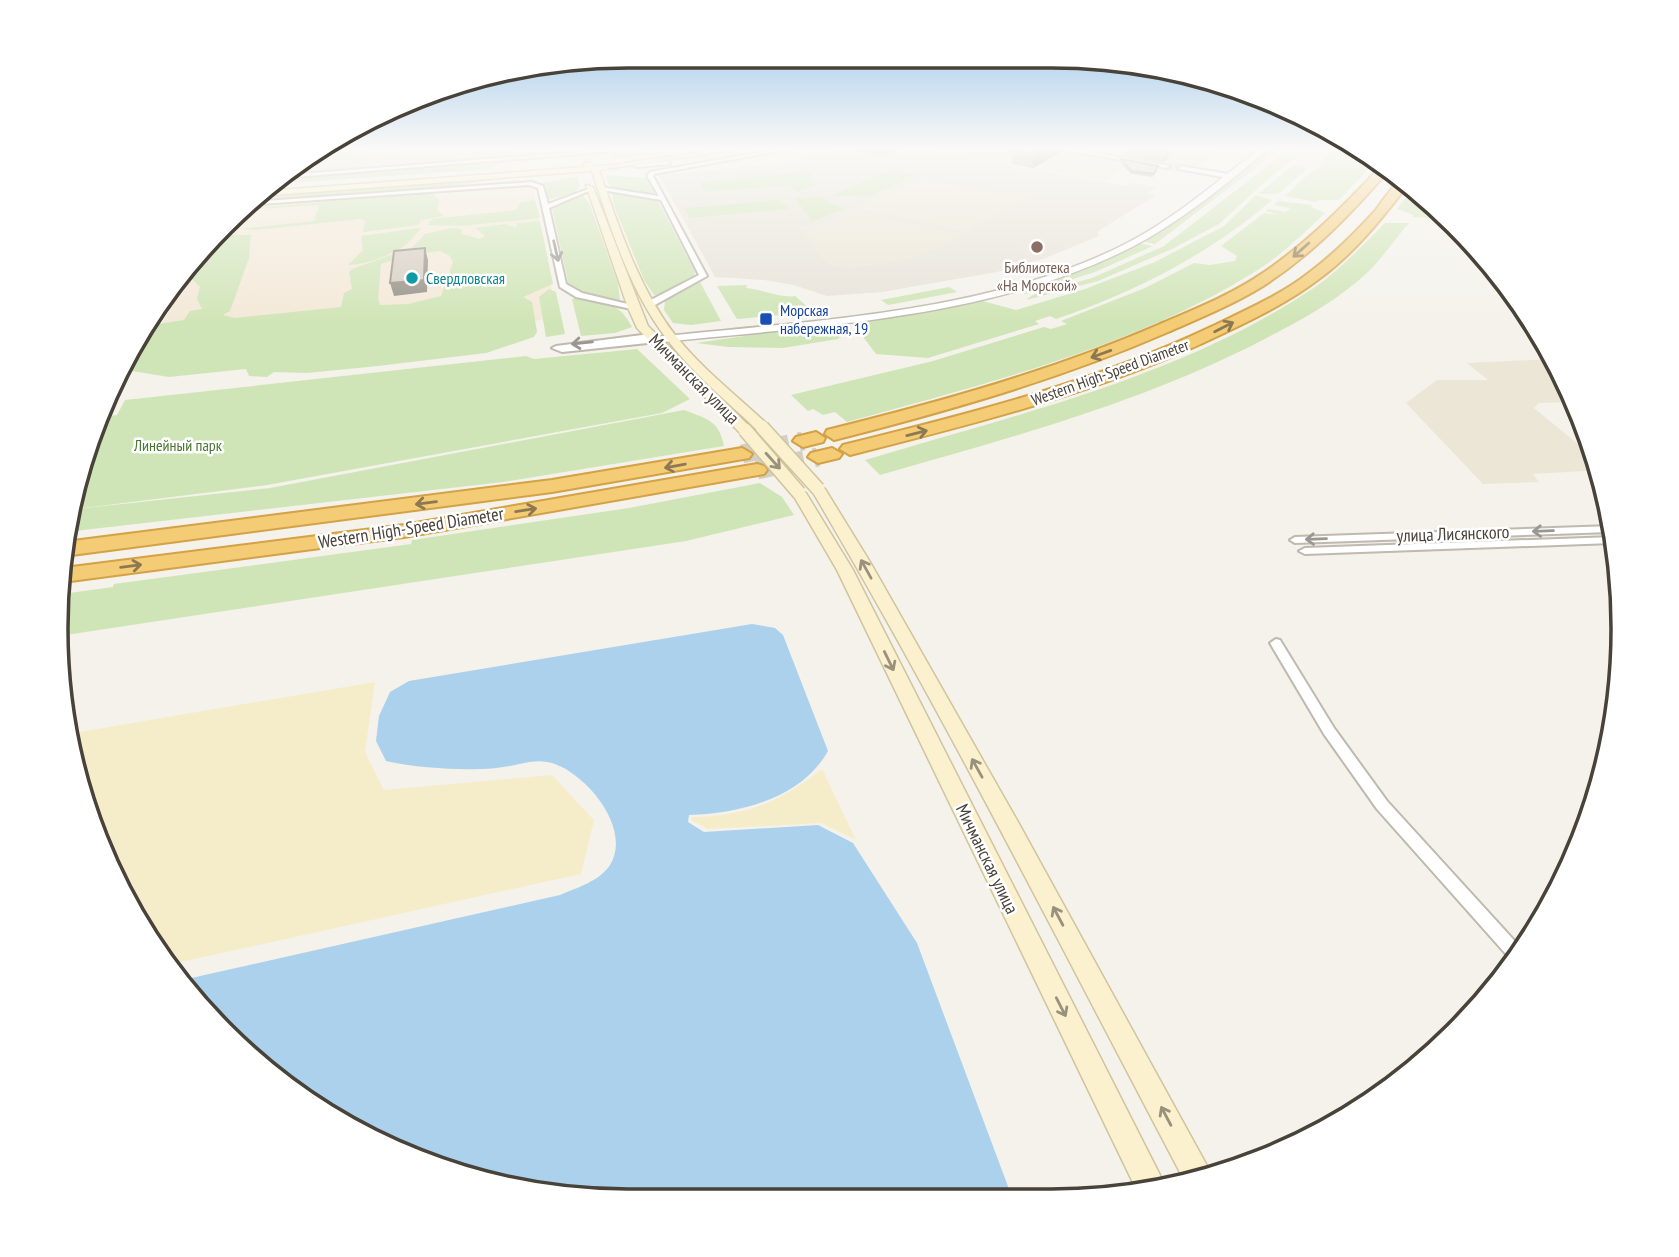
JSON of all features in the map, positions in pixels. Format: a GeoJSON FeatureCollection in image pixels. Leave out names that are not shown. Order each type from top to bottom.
{"type":"FeatureCollection","features":[{"type":"Feature","properties":{"kind":"highway","name":"Western High-Speed Diameter"},"geometry":{"type":"LineString","coordinates":[[1350,206],[1267,277],[1220,303],[1115,348],[1022,382],[825,446],[1046,397],[1137,366],[1195,342],[1300,286],[1320,272],[1385,206]]}},
{"type":"Feature","properties":{"kind":"highway","name":"Western High-Speed Diameter"},"geometry":{"type":"LineString","coordinates":[[74,548],[552,486],[742,454]]}},
{"type":"Feature","properties":{"kind":"highway","name":"Western High-Speed Diameter"},"geometry":{"type":"LineString","coordinates":[[71,574],[404,531],[757,470]]}},
{"type":"Feature","properties":{"kind":"main road","name":"Мичманская улица"},"geometry":{"type":"LineString","coordinates":[[595,206],[633,308],[652,338],[744,430],[799,494],[845,570],[1148,1180]]}},
{"type":"Feature","properties":{"kind":"main road","name":"Мичманская улица"},"geometry":{"type":"LineString","coordinates":[[609,206],[650,303],[670,336],[762,427],[818,489],[862,562],[1010,828],[1194,1170]]}},
{"type":"Feature","properties":{"kind":"street"},"geometry":{"type":"LineString","coordinates":[[551,206],[546,208],[563,285],[579,295],[633,308]]}},
{"type":"Feature","properties":{"kind":"street"},"geometry":{"type":"LineString","coordinates":[[650,303],[703,276],[666,206]]}},
{"type":"Feature","properties":{"kind":"street"},"geometry":{"type":"LineString","coordinates":[[652,338],[562,350],[556,348],[670,336],[909,304],[1038,275],[1120,244],[1178,206]]}},
{"type":"Feature","properties":{"kind":"street","name":"улица Лисянского"},"geometry":{"type":"LineString","coordinates":[[1296,540],[1602,529]]}},
{"type":"Feature","properties":{"kind":"street","name":"улица Лисянского"},"geometry":{"type":"LineString","coordinates":[[1305,551],[1604,540]]}},
{"type":"Feature","properties":{"kind":"street"},"geometry":{"type":"LineString","coordinates":[[1276,643],[1329,731],[1382,805],[1510,948]]}},
{"type":"Feature","properties":{"kind":"shaded area"},"geometry":{"type":"Polygon","coordinates":[[[295,206],[536,206],[557,318],[141,362],[184,287],[232,232],[257,209],[295,206]]]}},
{"type":"Feature","properties":{"kind":"shaded area"},"geometry":{"type":"Polygon","coordinates":[[[676,206],[1139,206],[1097,232],[1099,236],[1046,258],[997,272],[882,292],[827,296],[794,285],[715,277],[676,206]]]}},
{"type":"Feature","properties":{"kind":"shaded area"},"geometry":{"type":"Polygon","coordinates":[[[861,206],[1014,206],[967,232],[856,208],[861,206]]]}},
{"type":"Feature","properties":{"kind":"shaded area"},"geometry":{"type":"Polygon","coordinates":[[[852,211],[965,234],[943,247],[901,261],[850,268],[827,264],[799,227],[814,226],[852,211]]]}},
{"type":"Feature","properties":{"kind":"shaded area"},"geometry":{"type":"Polygon","coordinates":[[[1542,360],[1563,402],[1539,403],[1534,408],[1580,446],[1588,471],[1533,474],[1539,482],[1483,484],[1406,403],[1437,380],[1488,380],[1467,363],[1542,360]]]}},
{"type":"Feature","properties":{"kind":"green space"},"geometry":{"type":"Polygon","coordinates":[[[277,206],[309,206],[259,209],[277,206]]]}},
{"type":"Feature","properties":{"kind":"green space"},"geometry":{"type":"Polygon","coordinates":[[[319,206],[438,206],[437,209],[443,216],[421,220],[419,225],[363,232],[365,221],[361,219],[255,230],[240,229],[314,221],[319,206]]]}},
{"type":"Feature","properties":{"kind":"green space"},"geometry":{"type":"Polygon","coordinates":[[[519,206],[537,206],[540,217],[459,226],[427,225],[432,219],[516,210],[519,206]]]}},
{"type":"Feature","properties":{"kind":"green space"},"geometry":{"type":"Polygon","coordinates":[[[590,206],[618,284],[620,300],[579,293],[569,286],[552,208],[590,206]]]}},
{"type":"Feature","properties":{"kind":"green space"},"geometry":{"type":"Polygon","coordinates":[[[614,206],[660,206],[695,272],[694,277],[661,295],[654,295],[644,280],[614,206]]]}},
{"type":"Feature","properties":{"kind":"green space"},"geometry":{"type":"Polygon","coordinates":[[[786,206],[790,209],[690,218],[684,208],[786,206]]]}},
{"type":"Feature","properties":{"kind":"green space"},"geometry":{"type":"Polygon","coordinates":[[[800,206],[835,206],[844,209],[812,221],[800,206]]]}},
{"type":"Feature","properties":{"kind":"green space"},"geometry":{"type":"Polygon","coordinates":[[[1189,206],[1206,206],[1155,244],[1141,241],[1189,206]]]}},
{"type":"Feature","properties":{"kind":"green space"},"geometry":{"type":"Polygon","coordinates":[[[1216,206],[1239,206],[1219,224],[1172,249],[1098,281],[1026,300],[1033,295],[1092,278],[1164,246],[1216,206]]]}},
{"type":"Feature","properties":{"kind":"green space"},"geometry":{"type":"Polygon","coordinates":[[[1245,206],[1265,206],[1196,255],[1114,297],[1056,319],[1050,316],[1035,321],[1039,324],[928,358],[876,354],[864,338],[859,325],[866,320],[979,300],[1016,310],[1085,289],[1155,262],[1224,226],[1245,206]]]}},
{"type":"Feature","properties":{"kind":"green space"},"geometry":{"type":"Polygon","coordinates":[[[1278,206],[1312,206],[1325,213],[1256,271],[1209,298],[1110,342],[1005,378],[847,422],[835,412],[823,415],[813,409],[808,411],[791,395],[933,361],[1044,327],[1051,329],[1067,324],[1061,321],[1145,288],[1194,263],[1210,265],[1235,261],[1237,256],[1221,246],[1264,213],[1280,215],[1266,211],[1268,209],[1286,212],[1290,208],[1278,206]]]}},
{"type":"Feature","properties":{"kind":"green space"},"geometry":{"type":"Polygon","coordinates":[[[1400,206],[1418,206],[1432,218],[1413,217],[1414,215],[1397,209],[1400,206]]]}},
{"type":"Feature","properties":{"kind":"green space"},"geometry":{"type":"Polygon","coordinates":[[[540,221],[553,284],[523,297],[532,302],[537,332],[534,337],[486,353],[307,373],[274,372],[267,377],[249,376],[246,369],[169,377],[131,371],[159,324],[184,320],[190,311],[202,309],[197,299],[200,287],[191,278],[229,235],[251,235],[249,258],[230,311],[223,315],[234,318],[341,307],[344,293],[352,289],[349,272],[352,269],[413,247],[425,234],[452,228],[461,229],[462,234],[480,239],[485,236],[475,228],[505,224],[516,228],[517,223],[540,221]],[[440,251],[408,255],[381,264],[378,299],[380,305],[408,304],[441,296],[453,262],[450,256],[440,251]]]}},
{"type":"Feature","properties":{"kind":"green space"},"geometry":{"type":"Polygon","coordinates":[[[1385,223],[1409,223],[1356,283],[1303,318],[1215,363],[1122,401],[880,475],[865,460],[1097,390],[1211,345],[1264,318],[1325,280],[1385,223]]]}},
{"type":"Feature","properties":{"kind":"green space"},"geometry":{"type":"Polygon","coordinates":[[[421,229],[399,249],[370,261],[348,265],[363,250],[361,236],[421,229]]]}},
{"type":"Feature","properties":{"kind":"green space"},"geometry":{"type":"Polygon","coordinates":[[[1138,243],[1153,246],[1095,272],[1026,294],[1017,289],[1056,279],[1138,243]]]}},
{"type":"Feature","properties":{"kind":"green space"},"geometry":{"type":"Polygon","coordinates":[[[700,282],[721,321],[691,325],[673,323],[664,310],[665,301],[700,282]]]}},
{"type":"Feature","properties":{"kind":"green space"},"geometry":{"type":"Polygon","coordinates":[[[747,285],[746,288],[795,296],[813,312],[737,319],[717,286],[747,285]]]}},
{"type":"Feature","properties":{"kind":"green space"},"geometry":{"type":"Polygon","coordinates":[[[949,287],[957,292],[888,305],[881,300],[949,287]]]}},
{"type":"Feature","properties":{"kind":"green space"},"geometry":{"type":"Polygon","coordinates":[[[549,289],[556,292],[565,334],[546,337],[539,297],[549,289]]]}},
{"type":"Feature","properties":{"kind":"green space"},"geometry":{"type":"Polygon","coordinates":[[[578,298],[616,308],[632,327],[615,333],[581,336],[572,299],[578,298]]]}},
{"type":"Feature","properties":{"kind":"green space"},"geometry":{"type":"Polygon","coordinates":[[[829,325],[841,336],[838,339],[783,348],[728,347],[696,343],[758,334],[759,330],[829,325]]]}},
{"type":"Feature","properties":{"kind":"green space","name":"Линейный парк"},"geometry":{"type":"Polygon","coordinates":[[[637,349],[690,399],[662,413],[267,485],[81,508],[87,483],[110,416],[117,415],[125,400],[526,356],[534,359],[637,349]]]}},
{"type":"Feature","properties":{"kind":"green space","name":"Линейный парк"},"geometry":{"type":"Polygon","coordinates":[[[684,410],[711,422],[719,431],[724,446],[503,482],[77,531],[81,508],[270,488],[684,410]]]}},
{"type":"Feature","properties":{"kind":"green space"},"geometry":{"type":"Polygon","coordinates":[[[760,483],[782,497],[794,515],[686,541],[68,635],[69,593],[113,587],[114,584],[411,544],[412,540],[629,508],[760,483]]]}},
{"type":"Feature","properties":{"kind":"sand"},"geometry":{"type":"Polygon","coordinates":[[[375,682],[365,752],[384,790],[552,775],[594,820],[581,874],[179,962],[143,909],[111,843],[87,774],[78,732],[375,682]]]}},
{"type":"Feature","properties":{"kind":"sand"},"geometry":{"type":"Polygon","coordinates":[[[822,769],[856,840],[821,823],[708,829],[691,820],[692,817],[729,814],[762,805],[792,790],[822,769]]]}},
{"type":"Feature","properties":{"kind":"water"},"geometry":{"type":"Polygon","coordinates":[[[752,624],[775,628],[783,635],[828,751],[817,767],[786,792],[748,807],[689,815],[688,822],[704,832],[818,825],[853,843],[917,943],[1009,1189],[628,1189],[592,1188],[519,1178],[448,1159],[381,1131],[317,1094],[259,1050],[232,1025],[191,978],[560,895],[594,880],[610,865],[615,851],[611,820],[593,792],[568,770],[542,761],[461,769],[412,766],[386,761],[376,741],[379,716],[390,692],[409,681],[752,624]]]}},
{"type":"Feature","properties":{"kind":"building"},"geometry":{"type":"Polygon","coordinates":[[[425,248],[424,280],[390,283],[394,251],[425,248]]]}},
{"type":"Feature","properties":{"kind":"tunnel"},"geometry":{"type":"LineString","coordinates":[[742,454],[803,441]]}},
{"type":"Feature","properties":{"kind":"tunnel"},"geometry":{"type":"LineString","coordinates":[[757,470],[818,457]]}},
{"type":"Feature","properties":{"kind":"place","name":"Библиотека «На Морской»"},"geometry":{"type":"Point","coordinates":[1037,247]}},
{"type":"Feature","properties":{"kind":"place","name":"Свердловская"},"geometry":{"type":"Point","coordinates":[412,278]}},
{"type":"Feature","properties":{"kind":"place","name":"Морская набережная, 19"},"geometry":{"type":"Point","coordinates":[766,319]}}]}
